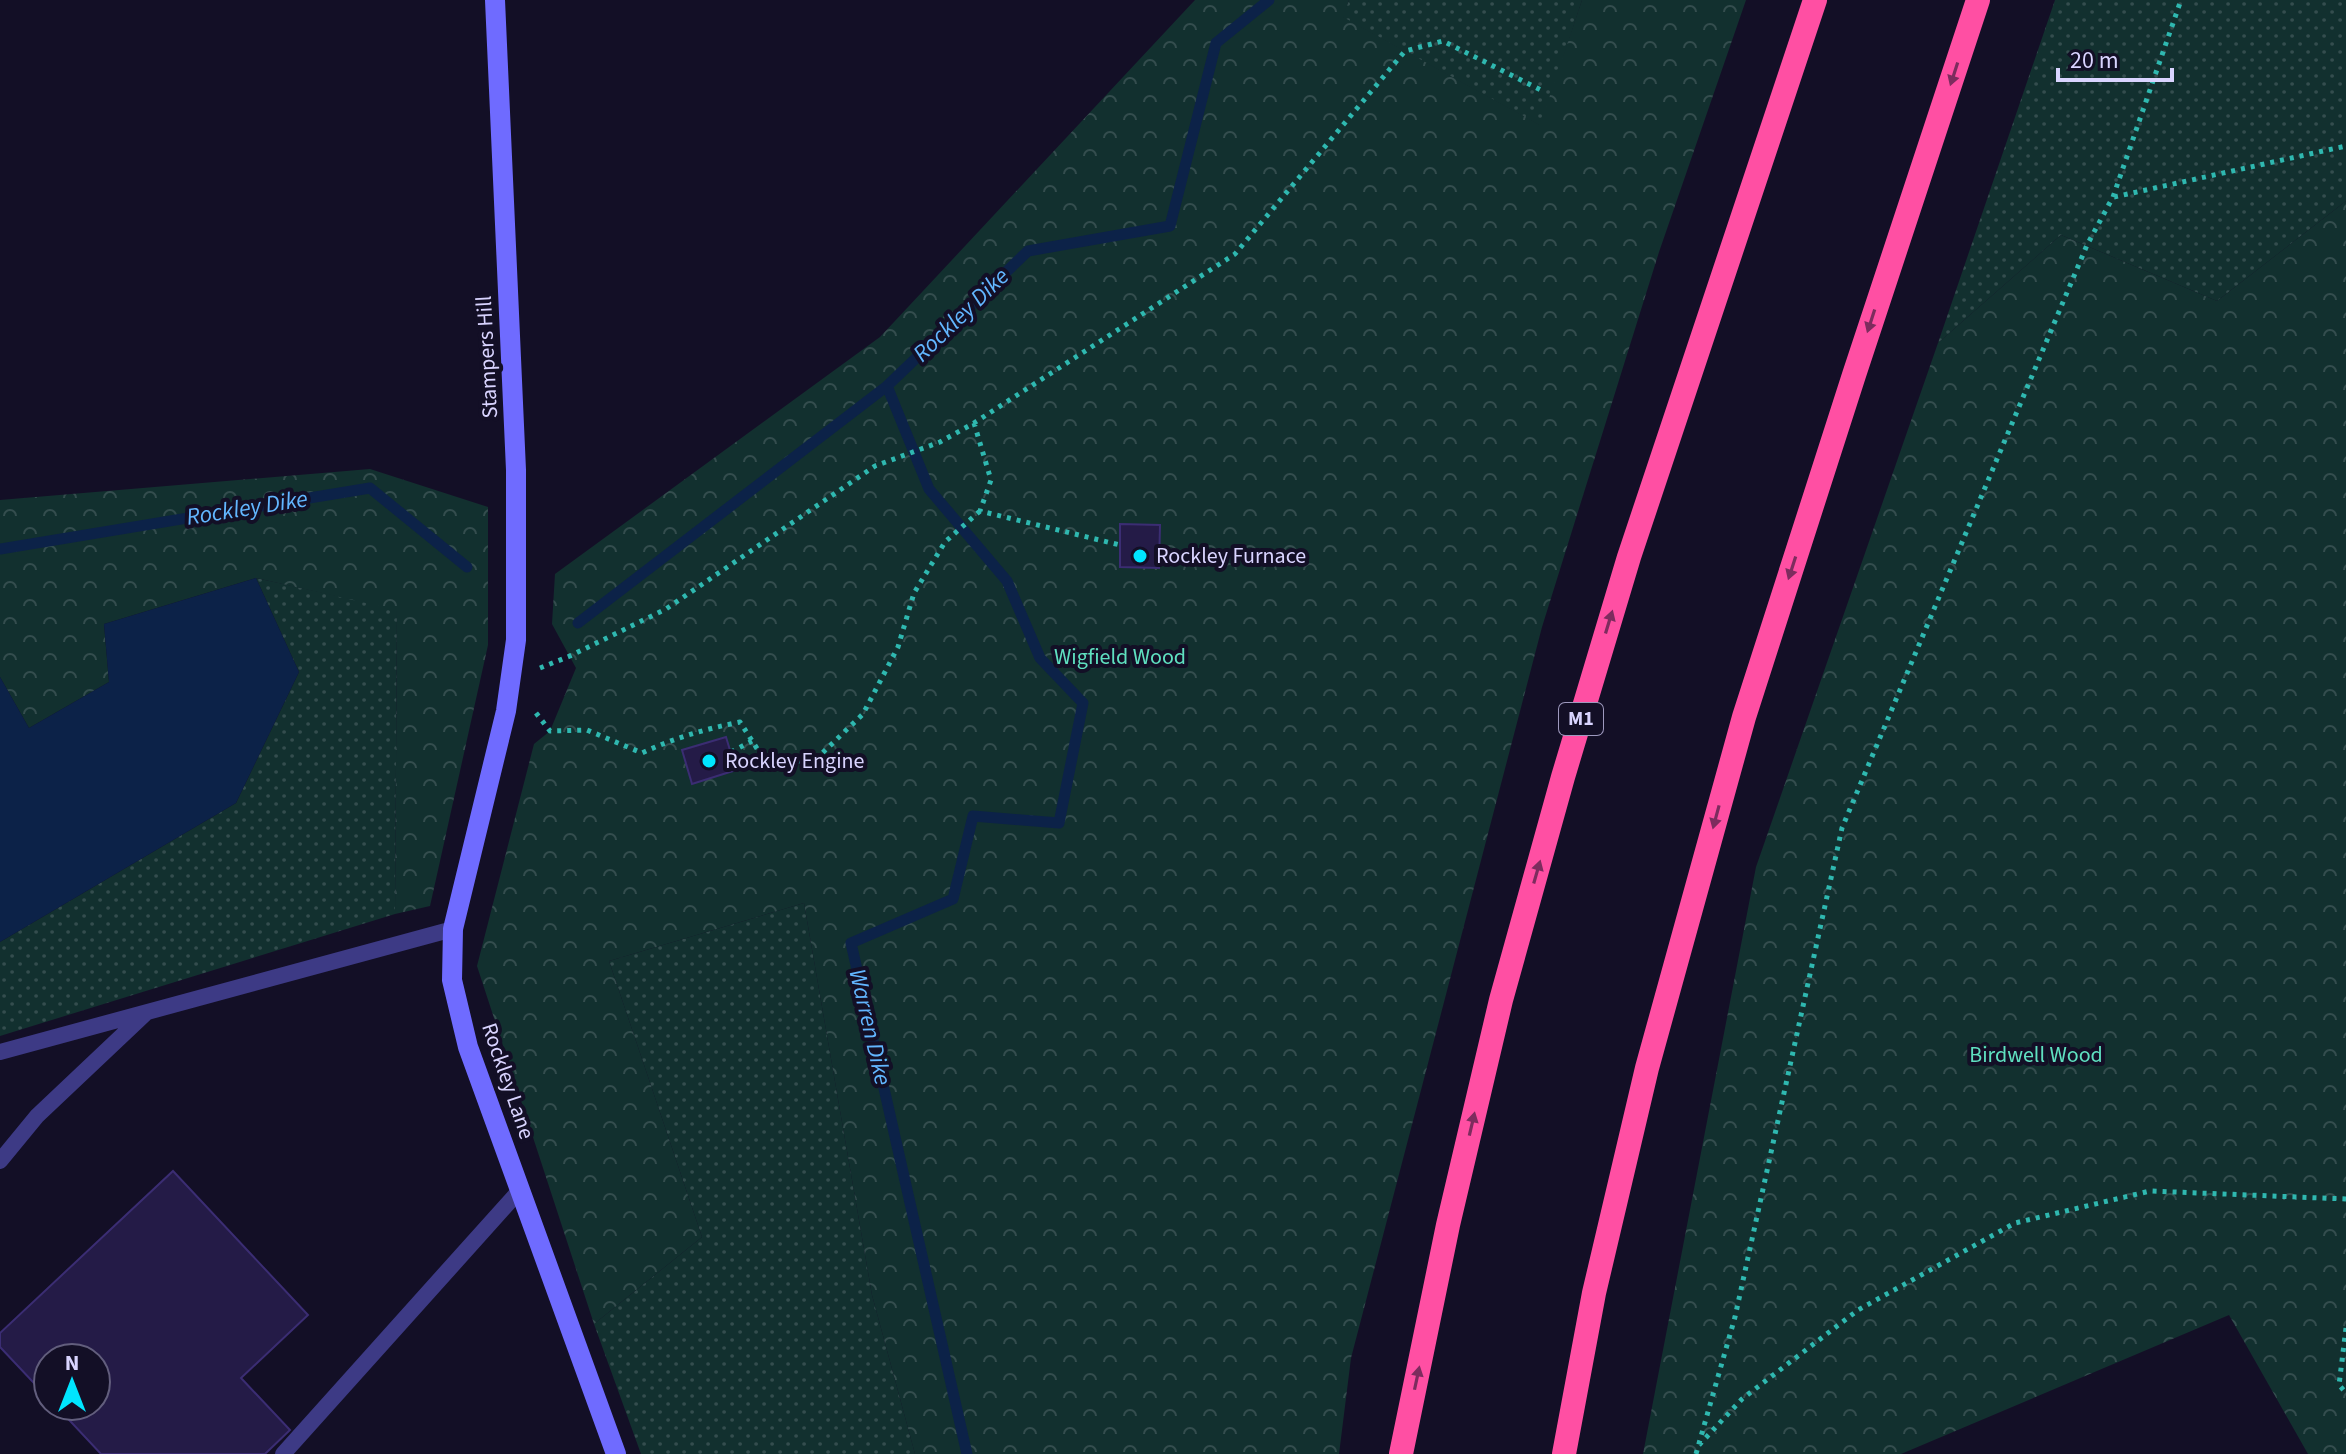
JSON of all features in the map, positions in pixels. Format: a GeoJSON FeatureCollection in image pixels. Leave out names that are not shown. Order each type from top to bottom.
{"type":"FeatureCollection","features":[{"type":"Feature","properties":{"kind":"highway","name":"M1"},"geometry":{"type":"LineString","coordinates":[[1401,1454],[1448,1225],[1501,1000],[1563,777],[1629,557],[1815,0]]}},
{"type":"Feature","properties":{"kind":"highway"},"geometry":{"type":"LineString","coordinates":[[1564,1454],[1594,1293],[1647,1068],[1744,717],[1978,0]]}},
{"type":"Feature","properties":{"kind":"street","name":"Stampers Hill"},"geometry":{"type":"LineString","coordinates":[[495,0],[516,470],[516,640],[506,711]]}},
{"type":"Feature","properties":{"kind":"street","name":"Rockley Lane"},"geometry":{"type":"LineString","coordinates":[[506,711],[453,929],[452,980],[468,1047],[616,1454]]}},
{"type":"Feature","properties":{"kind":"lane"},"geometry":{"type":"LineString","coordinates":[[0,1052],[453,929]]}},
{"type":"Feature","properties":{"kind":"lane"},"geometry":{"type":"LineString","coordinates":[[0,1161],[37,1116],[150,1010]]}},
{"type":"Feature","properties":{"kind":"lane"},"geometry":{"type":"LineString","coordinates":[[283,1454],[520,1190]]}},
{"type":"Feature","properties":{"kind":"path"},"geometry":{"type":"LineString","coordinates":[[1696,1451],[1735,1317],[1842,828],[2087,245],[2113,197],[2181,0]]}},
{"type":"Feature","properties":{"kind":"path"},"geometry":{"type":"LineString","coordinates":[[974,423],[991,480],[980,511],[945,542],[914,593],[898,647],[863,714],[814,761],[765,761],[740,722],[670,740],[642,753],[587,730],[550,731],[510,679],[570,656],[666,609],[875,466],[940,442],[974,423],[1235,254],[1405,51],[1443,41],[1545,92]]}},
{"type":"Feature","properties":{"kind":"path"},"geometry":{"type":"LineString","coordinates":[[2113,197],[2346,146]]}},
{"type":"Feature","properties":{"kind":"path"},"geometry":{"type":"LineString","coordinates":[[980,511],[1120,545]]}},
{"type":"Feature","properties":{"kind":"path"},"geometry":{"type":"LineString","coordinates":[[731,752],[752,741]]}},
{"type":"Feature","properties":{"kind":"path"},"geometry":{"type":"LineString","coordinates":[[1696,1451],[1742,1399],[1858,1310],[2015,1223],[2150,1191],[2346,1199]]}},
{"type":"Feature","properties":{"kind":"path"},"geometry":{"type":"LineString","coordinates":[[2346,1328],[2339,1385],[2346,1393]]}},
{"type":"Feature","properties":{"kind":"green space","name":"Wigfield Wood"},"geometry":{"type":"Polygon","coordinates":[[[1195,0],[1349,0],[1343,17],[1540,125],[1582,0],[1746,0],[1659,252],[1542,627],[1351,1358],[1339,1454],[915,1454],[872,1295],[804,903],[609,961],[702,1237],[594,1324],[477,966],[534,744],[550,731],[576,668],[552,624],[555,574],[880,337],[1195,0]]]}},
{"type":"Feature","properties":{"kind":"green space"},"geometry":{"type":"Polygon","coordinates":[[[1349,0],[1582,0],[1541,126],[1342,17],[1349,0]]]}},
{"type":"Feature","properties":{"kind":"green space"},"geometry":{"type":"Polygon","coordinates":[[[2055,0],[2346,0],[2346,201],[2217,301],[2061,235],[1938,343],[2055,0]]]}},
{"type":"Feature","properties":{"kind":"green space","name":"Birdwell Wood"},"geometry":{"type":"Polygon","coordinates":[[[2346,201],[2346,1454],[2308,1454],[2229,1315],[1901,1454],[1643,1454],[1756,867],[1938,343],[2061,235],[2217,301],[2346,201]]]}},
{"type":"Feature","properties":{"kind":"green space"},"geometry":{"type":"Polygon","coordinates":[[[370,469],[488,507],[488,645],[430,906],[395,914],[397,610],[256,578],[104,624],[109,682],[29,728],[0,677],[0,500],[370,469]]]}},
{"type":"Feature","properties":{"kind":"green space"},"geometry":{"type":"Polygon","coordinates":[[[256,578],[397,609],[395,914],[0,1036],[0,942],[236,803],[299,672],[256,578]]]}},
{"type":"Feature","properties":{"kind":"green space"},"geometry":{"type":"Polygon","coordinates":[[[804,903],[872,1295],[915,1454],[641,1454],[594,1324],[702,1237],[609,961],[804,903]]]}},
{"type":"Feature","properties":{"kind":"water"},"geometry":{"type":"Polygon","coordinates":[[[256,578],[299,672],[236,803],[0,942],[0,677],[29,728],[109,682],[104,624],[256,578]]]}},
{"type":"Feature","properties":{"kind":"building","name":"Rockley Furnace"},"geometry":{"type":"Polygon","coordinates":[[[1120,524],[1160,525],[1159,568],[1120,567],[1120,524]]]}},
{"type":"Feature","properties":{"kind":"building","name":"Rockley Engine"},"geometry":{"type":"Polygon","coordinates":[[[726,737],[736,770],[692,784],[682,750],[726,737]]]}},
{"type":"Feature","properties":{"kind":"building"},"geometry":{"type":"Polygon","coordinates":[[[173,1171],[308,1315],[241,1378],[290,1430],[265,1454],[101,1454],[71,1422],[112,1422],[112,1342],[32,1342],[32,1381],[0,1347],[0,1333],[173,1171]]]}},
{"type":"Feature","properties":{"kind":"waterway","name":"Rockley Dike"},"geometry":{"type":"LineString","coordinates":[[578,623],[887,386],[1028,251],[1170,226],[1216,43],[1269,0]]}},
{"type":"Feature","properties":{"kind":"waterway","name":"Warren Dike"},"geometry":{"type":"LineString","coordinates":[[887,386],[929,489],[1007,581],[1040,658],[1083,703],[1059,823],[973,816],[953,899],[851,943],[967,1454]]}},
{"type":"Feature","properties":{"kind":"waterway","name":"Rockley Dike"},"geometry":{"type":"LineString","coordinates":[[0,549],[370,488],[467,567]]}},
{"type":"Feature","properties":{"kind":"place","name":"Rockley Furnace"},"geometry":{"type":"Point","coordinates":[1140,556]}},
{"type":"Feature","properties":{"kind":"place","name":"Rockley Engine"},"geometry":{"type":"Point","coordinates":[709,761]}}]}
